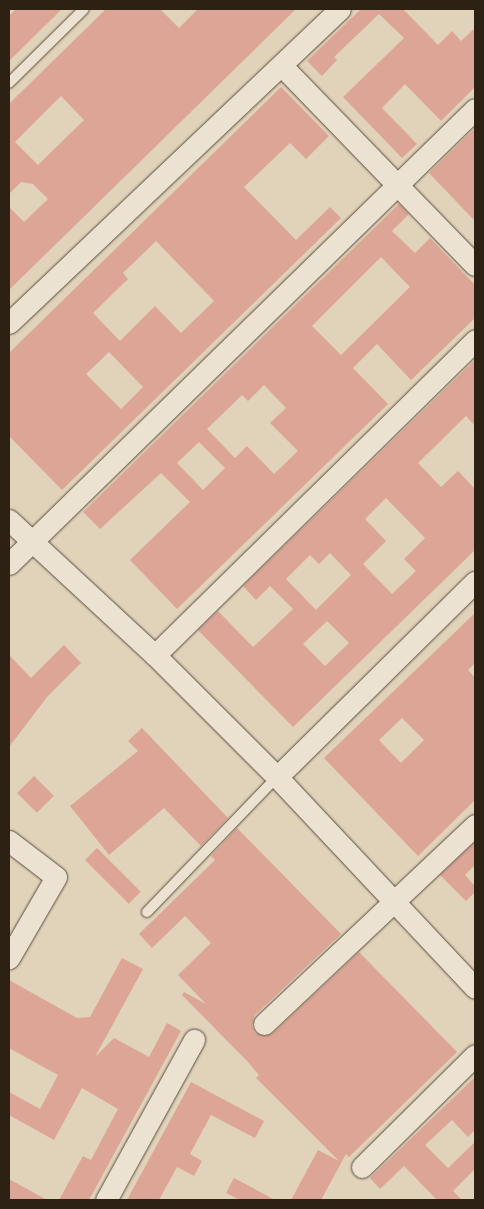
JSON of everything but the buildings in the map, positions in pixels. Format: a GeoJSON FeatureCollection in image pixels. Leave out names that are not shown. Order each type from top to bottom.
{"type":"FeatureCollection","features":[{"type":"Feature","properties":{"kind":"street"},"geometry":{"type":"LineString","coordinates":[[9,323],[340,9]]}},
{"type":"Feature","properties":{"kind":"street"},"geometry":{"type":"LineString","coordinates":[[282,66],[475,265]]}},
{"type":"Feature","properties":{"kind":"street"},"geometry":{"type":"LineString","coordinates":[[9,564],[475,109]]}},
{"type":"Feature","properties":{"kind":"street"},"geometry":{"type":"LineString","coordinates":[[155,655],[475,340]]}},
{"type":"Feature","properties":{"kind":"street"},"geometry":{"type":"LineString","coordinates":[[9,520],[155,655],[277,777],[475,988]]}},
{"type":"Feature","properties":{"kind":"street"},"geometry":{"type":"LineString","coordinates":[[277,777],[475,582]]}},
{"type":"Feature","properties":{"kind":"street"},"geometry":{"type":"LineString","coordinates":[[264,1024],[475,825]]}},
{"type":"Feature","properties":{"kind":"street"},"geometry":{"type":"LineString","coordinates":[[9,841],[56,877],[9,958]]}},
{"type":"Feature","properties":{"kind":"street"},"geometry":{"type":"LineString","coordinates":[[106,1200],[194,1040]]}},
{"type":"Feature","properties":{"kind":"street"},"geometry":{"type":"LineString","coordinates":[[362,1167],[475,1055]]}},
{"type":"Feature","properties":{"kind":"lane"},"geometry":{"type":"LineString","coordinates":[[9,83],[84,9]]}},
{"type":"Feature","properties":{"kind":"lane"},"geometry":{"type":"LineString","coordinates":[[146,912],[277,777]]}}]}
